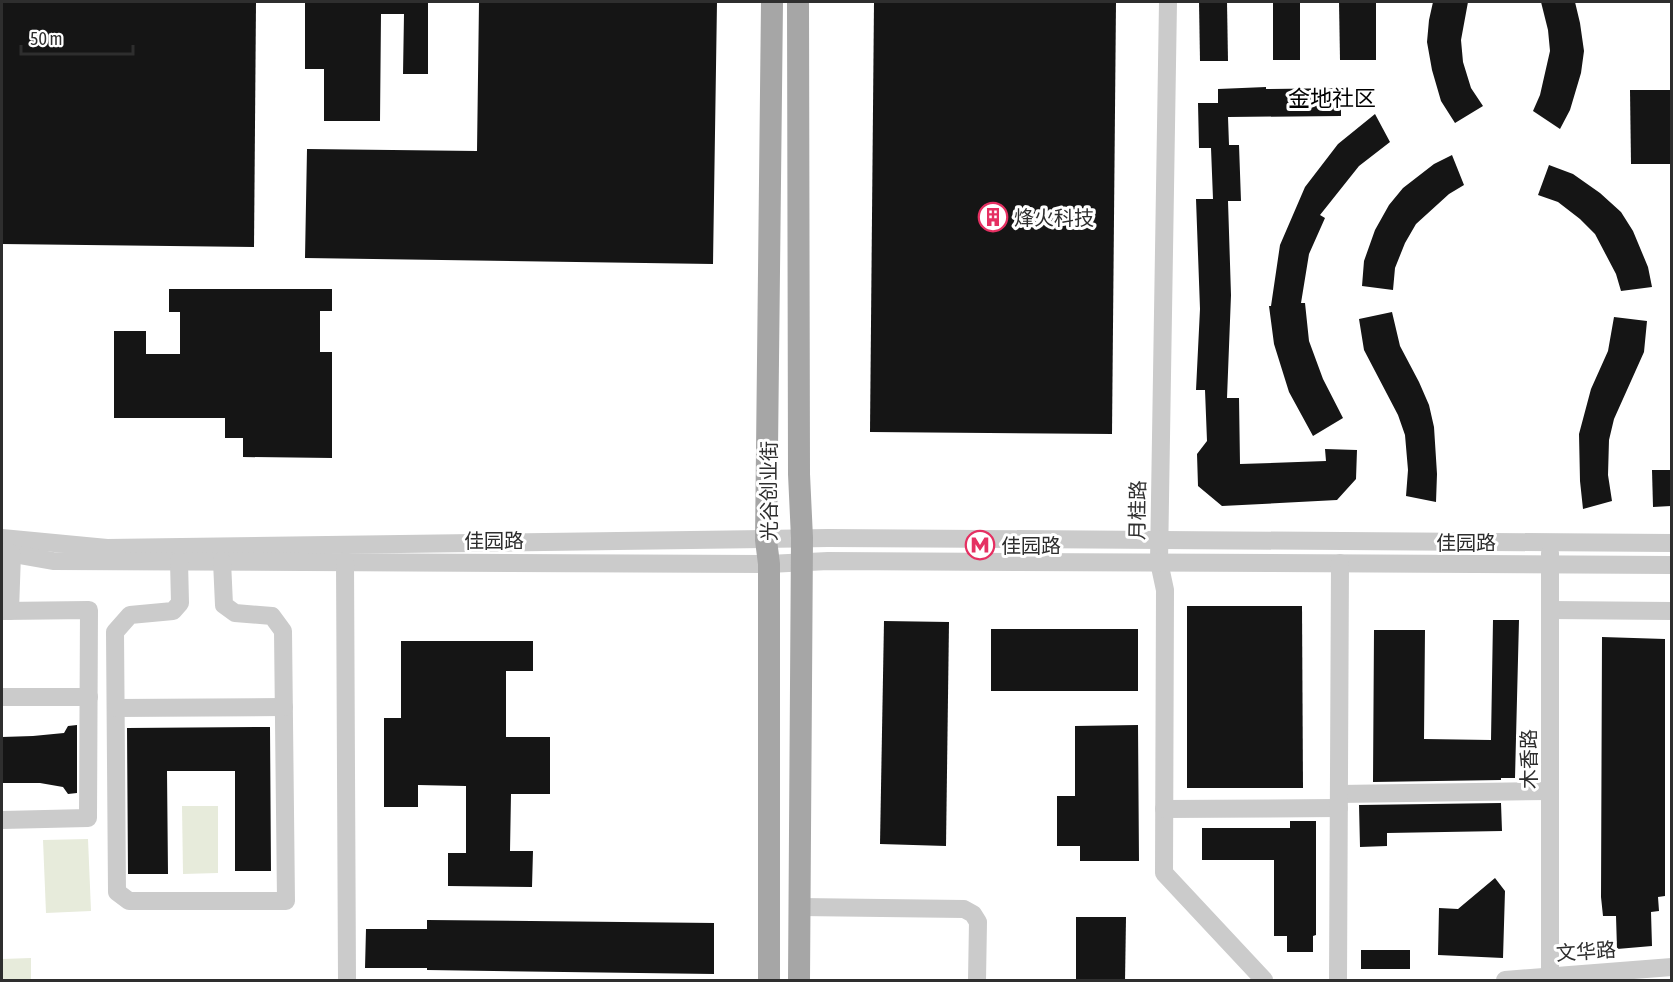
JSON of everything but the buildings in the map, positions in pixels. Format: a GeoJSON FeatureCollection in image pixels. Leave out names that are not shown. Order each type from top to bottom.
{"type":"FeatureCollection","features":[{"type":"Feature","properties":{"kind":"main road","name":"光谷创业街"},"geometry":{"type":"LineString","coordinates":[[768,981],[768,564],[766,540],[772,2]]}},
{"type":"Feature","properties":{"kind":"main road","name":"光谷创业街"},"geometry":{"type":"LineString","coordinates":[[798,2],[799,462],[802,538],[799,981]]}},
{"type":"Feature","properties":{"kind":"street","name":"月桂路"},"geometry":{"type":"LineString","coordinates":[[1168,2],[1159,540],[1159,562],[1165,590],[1164,873],[1264,981]]}},
{"type":"Feature","properties":{"kind":"street","name":"佳园路"},"geometry":{"type":"LineString","coordinates":[[2,538],[107,548],[802,538],[1671,543]]}},
{"type":"Feature","properties":{"kind":"street","name":"木香路"},"geometry":{"type":"LineString","coordinates":[[1550,542],[1550,976]]}},
{"type":"Feature","properties":{"kind":"street","name":"佳园路"},"geometry":{"type":"LineString","coordinates":[[7,553],[53,561],[768,564],[828,561],[1671,565]]}},
{"type":"Feature","properties":{"kind":"street"},"geometry":{"type":"LineString","coordinates":[[2,820],[88,818],[89,609],[6,611],[7,553]]}},
{"type":"Feature","properties":{"kind":"street"},"geometry":{"type":"LineString","coordinates":[[179,561],[180,603],[173,611],[130,615],[115,632],[117,892],[129,901],[286,901],[283,631],[272,616],[235,613],[224,605],[222,561]]}},
{"type":"Feature","properties":{"kind":"street"},"geometry":{"type":"LineString","coordinates":[[345,561],[347,981]]}},
{"type":"Feature","properties":{"kind":"street"},"geometry":{"type":"LineString","coordinates":[[1338,981],[1340,563]]}},
{"type":"Feature","properties":{"kind":"street"},"geometry":{"type":"LineString","coordinates":[[1550,610],[1671,611]]}},
{"type":"Feature","properties":{"kind":"street"},"geometry":{"type":"LineString","coordinates":[[2,698],[89,697]]}},
{"type":"Feature","properties":{"kind":"street"},"geometry":{"type":"LineString","coordinates":[[116,708],[284,707]]}},
{"type":"Feature","properties":{"kind":"street"},"geometry":{"type":"LineString","coordinates":[[1164,809],[1550,790]]}},
{"type":"Feature","properties":{"kind":"street"},"geometry":{"type":"LineString","coordinates":[[800,907],[964,909],[973,914],[978,922],[977,981]]}},
{"type":"Feature","properties":{"kind":"street","name":"文华路"},"geometry":{"type":"LineString","coordinates":[[1505,981],[1671,967]]}},
{"type":"Feature","properties":{"kind":"green space"},"geometry":{"type":"Polygon","coordinates":[[[182,806],[218,806],[218,873],[183,874],[182,806]]]}},
{"type":"Feature","properties":{"kind":"green space"},"geometry":{"type":"Polygon","coordinates":[[[88,839],[91,911],[46,913],[43,840],[88,839]]]}},
{"type":"Feature","properties":{"kind":"green space"},"geometry":{"type":"Polygon","coordinates":[[[31,958],[31,980],[2,980],[2,959],[31,958]]]}},
{"type":"Feature","properties":{"kind":"place","name":"烽火科技"},"geometry":{"type":"Point","coordinates":[993,217]}},
{"type":"Feature","properties":{"kind":"place","name":"佳园路"},"geometry":{"type":"Point","coordinates":[980,545]}},
{"type":"Feature","properties":{"kind":"district","name":"金地社区"},"geometry":{"type":"Point","coordinates":[1332,98]}}]}
